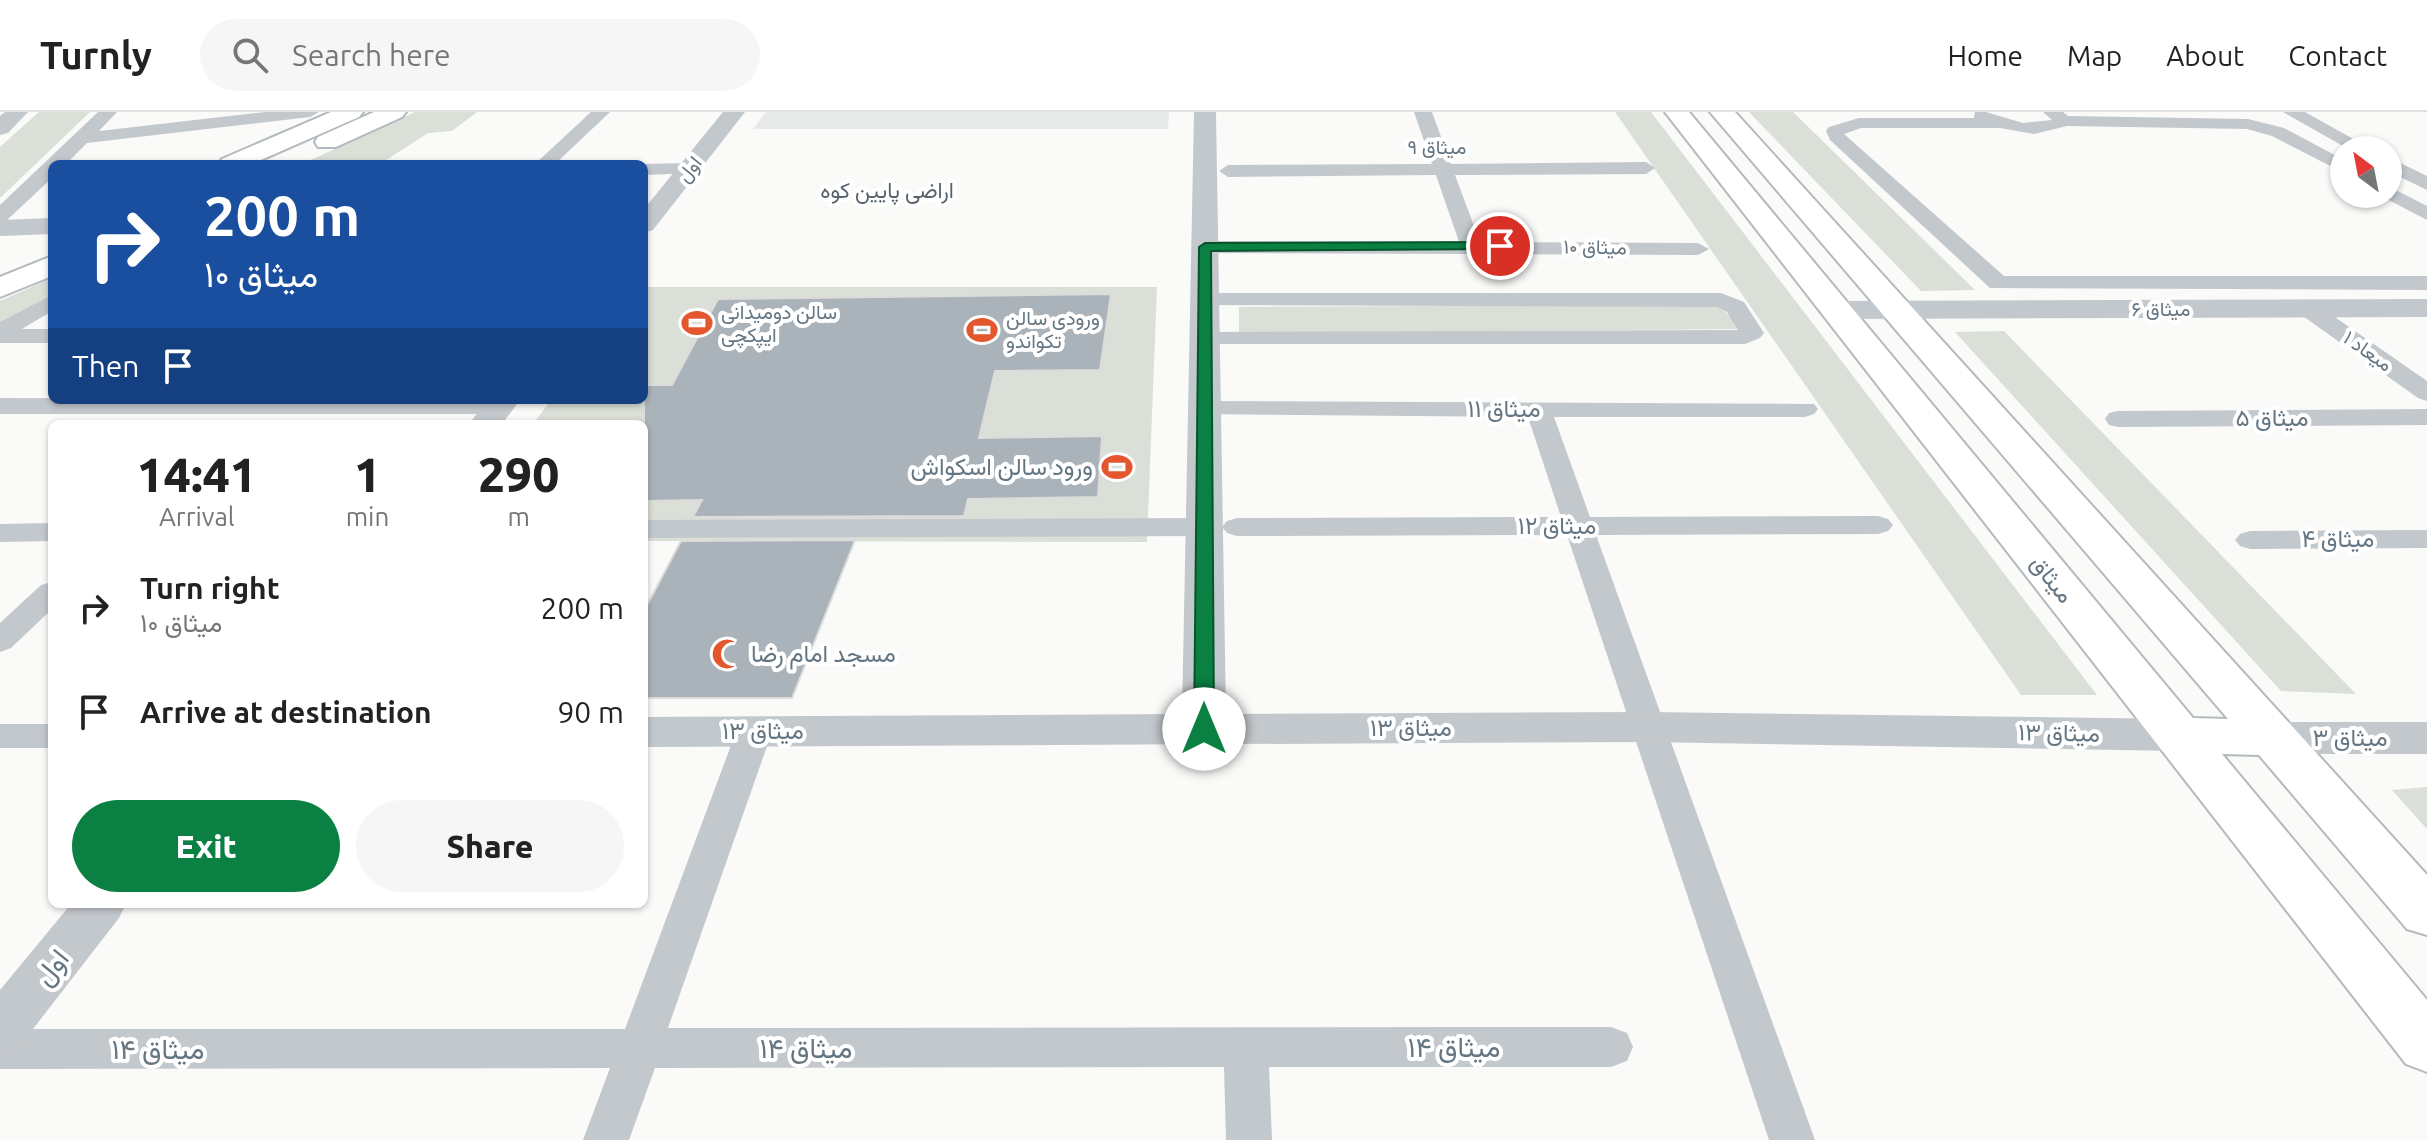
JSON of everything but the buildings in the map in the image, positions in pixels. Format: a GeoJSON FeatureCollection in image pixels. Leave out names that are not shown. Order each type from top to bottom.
{"type":"FeatureCollection","features":[{"type":"Feature","properties":{"kind":"main road"},"geometry":{"type":"LineString","coordinates":[[240,160],[351,112]]}},
{"type":"Feature","properties":{"kind":"main road"},"geometry":{"type":"LineString","coordinates":[[286,160],[394,112]]}},
{"type":"Feature","properties":{"kind":"main road","name":"میثاق"},"geometry":{"type":"LineString","coordinates":[[1677,112],[2427,1045]]}},
{"type":"Feature","properties":{"kind":"main road"},"geometry":{"type":"LineString","coordinates":[[1722,112],[2427,913]]}},
{"type":"Feature","properties":{"kind":"main road"},"geometry":{"type":"LineString","coordinates":[[0,264],[48,243]]}},
{"type":"Feature","properties":{"kind":"main road"},"geometry":{"type":"LineString","coordinates":[[0,288],[48,267]]}},
{"type":"Feature","properties":{"kind":"main road"},"geometry":{"type":"LineString","coordinates":[[2178,735],[2273,738]]}},
{"type":"Feature","properties":{"kind":"street"},"geometry":{"type":"LineString","coordinates":[[60,160],[108,112]]}},
{"type":"Feature","properties":{"kind":"street"},"geometry":{"type":"LineString","coordinates":[[82,138],[310,112]]}},
{"type":"Feature","properties":{"kind":"street"},"geometry":{"type":"LineString","coordinates":[[548,160],[601,112]]}},
{"type":"Feature","properties":{"kind":"street","name":"اول"},"geometry":{"type":"LineString","coordinates":[[648,220],[734,112]]}},
{"type":"Feature","properties":{"kind":"street"},"geometry":{"type":"LineString","coordinates":[[1204,729],[1205,112]]}},
{"type":"Feature","properties":{"kind":"street"},"geometry":{"type":"LineString","coordinates":[[1423,112],[1471,246]]}},
{"type":"Feature","properties":{"kind":"street"},"geometry":{"type":"LineString","coordinates":[[1975,112],[2000,123]]}},
{"type":"Feature","properties":{"kind":"street"},"geometry":{"type":"LineString","coordinates":[[2292,112],[2337,136]]}},
{"type":"Feature","properties":{"kind":"street"},"geometry":{"type":"LineString","coordinates":[[2330,160],[2278,132],[2248,124],[2058,116],[2041,129],[2000,123],[1859,123],[1835,131],[1836,136],[1998,283],[2427,283]]}},
{"type":"Feature","properties":{"kind":"street","name":"میثاق ۹"},"geometry":{"type":"LineString","coordinates":[[1228,171],[1646,168]]}},
{"type":"Feature","properties":{"kind":"street"},"geometry":{"type":"LineString","coordinates":[[648,169],[689,169]]}},
{"type":"Feature","properties":{"kind":"street"},"geometry":{"type":"LineString","coordinates":[[2402,171],[2427,184]]}},
{"type":"Feature","properties":{"kind":"street"},"geometry":{"type":"LineString","coordinates":[[0,216],[48,172]]}},
{"type":"Feature","properties":{"kind":"street"},"geometry":{"type":"LineString","coordinates":[[2402,200],[2427,214]]}},
{"type":"Feature","properties":{"kind":"street"},"geometry":{"type":"LineString","coordinates":[[0,228],[48,226]]}},
{"type":"Feature","properties":{"kind":"street","name":"میثاق ۱۰"},"geometry":{"type":"LineString","coordinates":[[1205,247],[1698,249]]}},
{"type":"Feature","properties":{"kind":"street"},"geometry":{"type":"LineString","coordinates":[[1204,337],[1745,337],[1752,333],[1736,307],[1721,300],[1205,300]]}},
{"type":"Feature","properties":{"kind":"street"},"geometry":{"type":"LineString","coordinates":[[0,334],[48,304]]}},
{"type":"Feature","properties":{"kind":"street","name":"میثاق ۶"},"geometry":{"type":"LineString","coordinates":[[1836,310],[2427,308]]}},
{"type":"Feature","properties":{"kind":"street","name":"میعاد ۱"},"geometry":{"type":"LineString","coordinates":[[2308,309],[2427,393]]}},
{"type":"Feature","properties":{"kind":"street"},"geometry":{"type":"LineString","coordinates":[[0,334],[48,336]]}},
{"type":"Feature","properties":{"kind":"street"},"geometry":{"type":"LineString","coordinates":[[0,406],[496,410]]}},
{"type":"Feature","properties":{"kind":"street","name":"میثاق ۱۱"},"geometry":{"type":"LineString","coordinates":[[1204,409],[1805,409]]}},
{"type":"Feature","properties":{"kind":"street"},"geometry":{"type":"LineString","coordinates":[[1538,409],[1792,1140]]}},
{"type":"Feature","properties":{"kind":"street","name":"میثاق ۵"},"geometry":{"type":"LineString","coordinates":[[2118,419],[2427,417]]}},
{"type":"Feature","properties":{"kind":"street","name":"میثاق ۱۲"},"geometry":{"type":"LineString","coordinates":[[1237,527],[1878,525]]}},
{"type":"Feature","properties":{"kind":"street"},"geometry":{"type":"LineString","coordinates":[[648,529],[1204,527]]}},
{"type":"Feature","properties":{"kind":"street"},"geometry":{"type":"LineString","coordinates":[[0,533],[48,532]]}},
{"type":"Feature","properties":{"kind":"street","name":"میثاق ۴"},"geometry":{"type":"LineString","coordinates":[[2250,540],[2427,539]]}},
{"type":"Feature","properties":{"kind":"street"},"geometry":{"type":"LineString","coordinates":[[0,641],[48,596]]}},
{"type":"Feature","properties":{"kind":"street","name":"میثاق ۱۳"},"geometry":{"type":"LineString","coordinates":[[648,732],[1647,727],[2178,735]]}},
{"type":"Feature","properties":{"kind":"street"},"geometry":{"type":"LineString","coordinates":[[606,1140],[754,732]]}},
{"type":"Feature","properties":{"kind":"street"},"geometry":{"type":"LineString","coordinates":[[0,736],[48,736]]}},
{"type":"Feature","properties":{"kind":"street","name":"میثاق ۳"},"geometry":{"type":"LineString","coordinates":[[2273,738],[2427,738]]}},
{"type":"Feature","properties":{"kind":"street","name":"اول"},"geometry":{"type":"LineString","coordinates":[[0,1030],[98,908]]}},
{"type":"Feature","properties":{"kind":"street"},"geometry":{"type":"LineString","coordinates":[[1246,1047],[1249,1140]]}},
{"type":"Feature","properties":{"kind":"street","name":"میثاق ۱۴"},"geometry":{"type":"LineString","coordinates":[[0,1049],[1611,1047]]}},
{"type":"Feature","properties":{"kind":"shaded area"},"geometry":{"type":"Polygon","coordinates":[[[39,112],[90,112],[0,198],[0,147],[39,112]]]}},
{"type":"Feature","properties":{"kind":"shaded area"},"geometry":{"type":"Polygon","coordinates":[[[415,112],[477,112],[452,131],[428,133],[386,160],[311,160],[415,112]]]}},
{"type":"Feature","properties":{"kind":"shaded area"},"geometry":{"type":"Polygon","coordinates":[[[766,112],[1169,112],[1168,129],[753,129],[766,112]]]}},
{"type":"Feature","properties":{"kind":"shaded area"},"geometry":{"type":"Polygon","coordinates":[[[1615,112],[1651,112],[2097,695],[2021,695],[1615,112]]]}},
{"type":"Feature","properties":{"kind":"shaded area"},"geometry":{"type":"Polygon","coordinates":[[[1749,112],[1793,112],[1975,290],[1921,291],[1749,112]]]}},
{"type":"Feature","properties":{"kind":"shaded area"},"geometry":{"type":"Polygon","coordinates":[[[48,280],[48,301],[0,331],[0,301],[48,280]]]}},
{"type":"Feature","properties":{"kind":"shaded area"},"geometry":{"type":"Polygon","coordinates":[[[648,287],[1157,287],[1147,542],[648,541],[648,420],[536,420],[548,404],[648,404],[648,287]]]}},
{"type":"Feature","properties":{"kind":"shaded area"},"geometry":{"type":"Polygon","coordinates":[[[1718,305],[1743,329],[1239,333],[1239,307],[1718,305]]]}},
{"type":"Feature","properties":{"kind":"shaded area"},"geometry":{"type":"Polygon","coordinates":[[[2004,331],[2356,694],[2281,691],[1955,332],[2004,331]]]}},
{"type":"Feature","properties":{"kind":"shaded area"},"geometry":{"type":"Polygon","coordinates":[[[2427,787],[2427,829],[2392,790],[2427,787]]]}},
{"type":"Feature","properties":{"kind":"place","name":"سالن دومیدانی ایپکچی"},"geometry":{"type":"Point","coordinates":[697,323]}},
{"type":"Feature","properties":{"kind":"place","name":"ورودی سالن تکواندو"},"geometry":{"type":"Point","coordinates":[982,330]}},
{"type":"Feature","properties":{"kind":"place","name":"ورود سالن اسکواش"},"geometry":{"type":"Point","coordinates":[1117,467]}},
{"type":"Feature","properties":{"kind":"place","name":"مسجد امام رضا"},"geometry":{"type":"Point","coordinates":[727,654]}},
{"type":"Feature","properties":{"kind":"district","name":"اراضی پایین کوه"},"geometry":{"type":"Point","coordinates":[887,190]}},
{"type":"Feature","properties":{"kind":"route"},"geometry":{"type":"LineString","coordinates":[[1204,729],[1205,247],[1500,246]]}}]}
